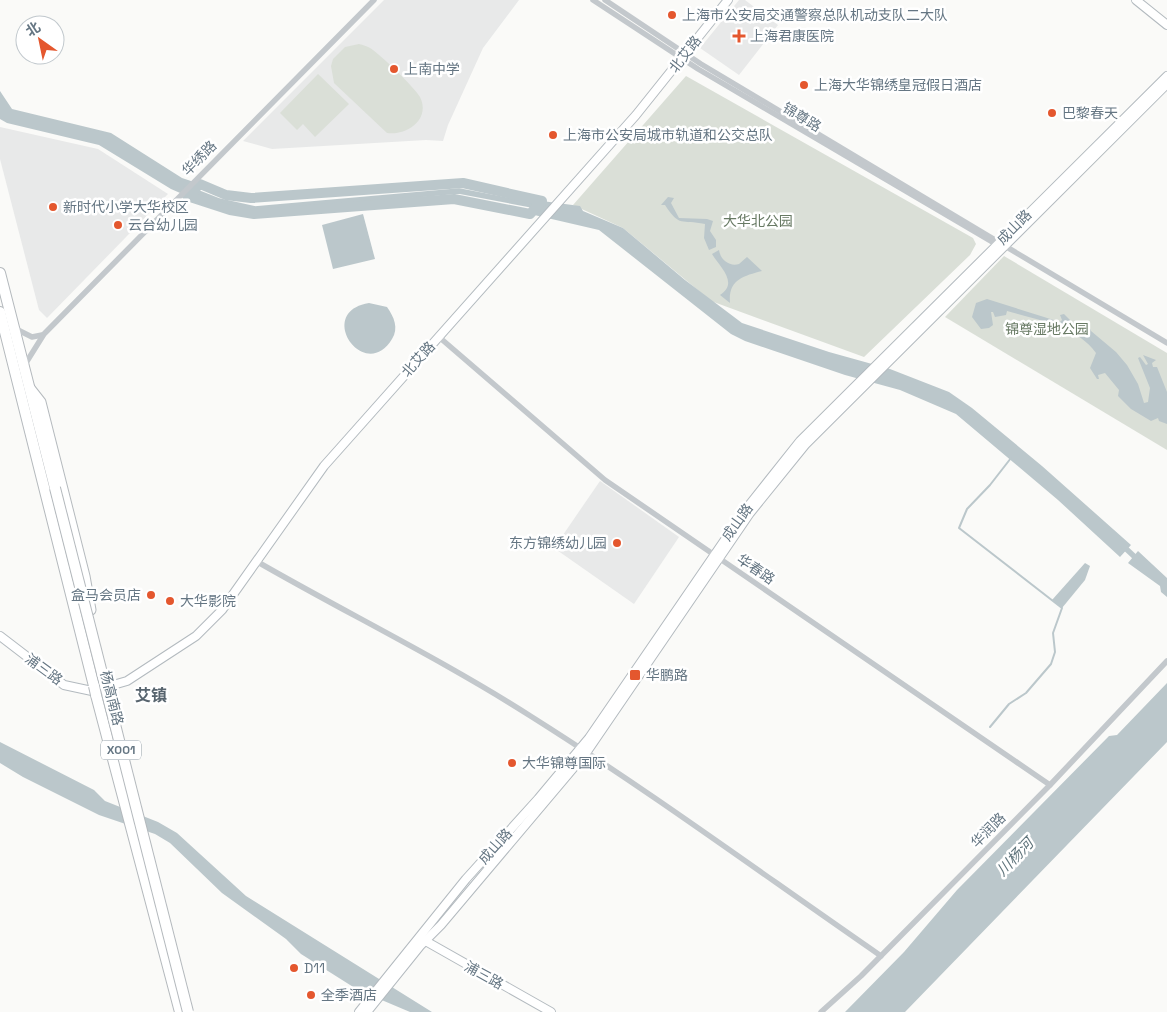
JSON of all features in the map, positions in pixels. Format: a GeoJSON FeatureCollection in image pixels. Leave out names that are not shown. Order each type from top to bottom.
{"type":"FeatureCollection","features":[{"type":"Feature","properties":{"kind":"highway","name":"杨高南路"},"geometry":{"type":"LineString","coordinates":[[0,273],[24,366],[24,387]]}},
{"type":"Feature","properties":{"kind":"highway","name":"杨高南路"},"geometry":{"type":"LineString","coordinates":[[1,317],[24,387],[188,1012]]}},
{"type":"Feature","properties":{"kind":"highway","name":"杨高南路"},"geometry":{"type":"LineString","coordinates":[[50,489],[96,695],[178,1012]]}},
{"type":"Feature","properties":{"kind":"main road","name":"北艾路"},"geometry":{"type":"LineString","coordinates":[[92,691],[127,681],[196,636],[222,610],[324,466],[636,115],[728,0]]}},
{"type":"Feature","properties":{"kind":"main road"},"geometry":{"type":"LineString","coordinates":[[1136,0],[1167,24]]}},
{"type":"Feature","properties":{"kind":"main road","name":"成山路"},"geometry":{"type":"LineString","coordinates":[[359,1012],[370,1003],[422,939],[466,879],[583,751],[716,557],[776,478],[861,383],[1167,76]]}},
{"type":"Feature","properties":{"kind":"main road","name":"成山路"},"geometry":{"type":"LineString","coordinates":[[999,244],[1167,84]]}},
{"type":"Feature","properties":{"kind":"main road","name":"杨高南路"},"geometry":{"type":"LineString","coordinates":[[24,387],[41,402],[86,576],[90,608],[138,806],[192,1012]]}},
{"type":"Feature","properties":{"kind":"main road","name":"杨高南路"},"geometry":{"type":"LineString","coordinates":[[24,387],[22,419],[128,832],[178,1012]]}},
{"type":"Feature","properties":{"kind":"main road","name":"浦三路"},"geometry":{"type":"LineString","coordinates":[[0,636],[64,685],[92,691]]}},
{"type":"Feature","properties":{"kind":"main road","name":"浦三路"},"geometry":{"type":"LineString","coordinates":[[422,939],[551,1012]]}},
{"type":"Feature","properties":{"kind":"main road","name":"成山路"},"geometry":{"type":"LineString","coordinates":[[367,1012],[370,1003]]}},
{"type":"Feature","properties":{"kind":"street","name":"华绣路"},"geometry":{"type":"LineString","coordinates":[[24,366],[44,334],[374,0]]}},
{"type":"Feature","properties":{"kind":"street","name":"锦尊路"},"geometry":{"type":"LineString","coordinates":[[593,0],[683,56],[1167,343]]}},
{"type":"Feature","properties":{"kind":"street","name":"锦尊路"},"geometry":{"type":"LineString","coordinates":[[605,0],[683,56]]}},
{"type":"Feature","properties":{"kind":"street"},"geometry":{"type":"LineString","coordinates":[[14,328],[32,338],[44,334]]}},
{"type":"Feature","properties":{"kind":"street","name":"华春路"},"geometry":{"type":"LineString","coordinates":[[439,337],[605,480],[1050,785]]}},
{"type":"Feature","properties":{"kind":"street"},"geometry":{"type":"LineString","coordinates":[[256,561],[323,600],[420,650],[532,716],[881,956]]}},
{"type":"Feature","properties":{"kind":"street","name":"华润路"},"geometry":{"type":"LineString","coordinates":[[822,1012],[881,956],[1050,785],[1167,661]]}},
{"type":"Feature","properties":{"kind":"shaded area","name":"上南中学"},"geometry":{"type":"Polygon","coordinates":[[[384,0],[519,0],[483,48],[448,125],[443,141],[426,140],[272,149],[243,141],[384,0]]]}},
{"type":"Feature","properties":{"kind":"shaded area","name":"上海君康医院"},"geometry":{"type":"Polygon","coordinates":[[[739,0],[745,0],[778,25],[739,75],[700,48],[739,0]]]}},
{"type":"Feature","properties":{"kind":"shaded area","name":"新时代小学大华校区"},"geometry":{"type":"Polygon","coordinates":[[[0,127],[98,149],[168,194],[47,318],[39,310],[0,159],[0,127]]]}},
{"type":"Feature","properties":{"kind":"shaded area","name":"东方锦绣幼儿园"},"geometry":{"type":"Polygon","coordinates":[[[600,481],[679,537],[634,604],[554,548],[600,481]]]}},
{"type":"Feature","properties":{"kind":"green space"},"geometry":{"type":"Polygon","coordinates":[[[359,44],[369,47],[381,57],[405,79],[420,97],[423,105],[420,119],[409,129],[402,132],[387,133],[334,83],[331,66],[333,59],[345,47],[359,44]]]}},
{"type":"Feature","properties":{"kind":"green space"},"geometry":{"type":"Polygon","coordinates":[[[318,74],[349,104],[315,137],[303,124],[297,130],[280,113],[318,74]]]}},
{"type":"Feature","properties":{"kind":"green space","name":"大华北公园"},"geometry":{"type":"Polygon","coordinates":[[[686,76],[973,238],[976,244],[970,255],[864,357],[711,301],[623,228],[573,205],[686,76]]]}},
{"type":"Feature","properties":{"kind":"green space","name":"锦尊湿地公园"},"geometry":{"type":"Polygon","coordinates":[[[1004,256],[1167,353],[1167,450],[945,317],[1004,256]]]}},
{"type":"Feature","properties":{"kind":"water"},"geometry":{"type":"Polygon","coordinates":[[[0,91],[12,109],[111,133],[182,178],[200,184],[187,196],[171,189],[99,145],[7,123],[0,119],[0,91]]]}},
{"type":"Feature","properties":{"kind":"water"},"geometry":{"type":"Polygon","coordinates":[[[668,197],[674,198],[671,203],[679,218],[713,221],[710,231],[716,240],[716,247],[709,250],[704,238],[705,224],[678,220],[665,205],[661,205],[668,197]]]}},
{"type":"Feature","properties":{"kind":"water"},"geometry":{"type":"Polygon","coordinates":[[[542,201],[580,206],[583,211],[623,228],[685,280],[742,323],[829,352],[890,369],[949,392],[972,408],[1042,466],[1131,545],[1120,557],[1058,500],[956,414],[900,390],[845,375],[745,341],[731,334],[599,230],[530,214],[542,201]]]}},
{"type":"Feature","properties":{"kind":"water"},"geometry":{"type":"Polygon","coordinates":[[[363,214],[375,259],[333,269],[322,225],[363,214]]]}},
{"type":"Feature","properties":{"kind":"water"},"geometry":{"type":"Polygon","coordinates":[[[719,250],[723,259],[729,263],[739,264],[747,257],[762,271],[743,277],[734,284],[731,289],[730,303],[720,295],[728,285],[728,280],[712,254],[719,250]]]}},
{"type":"Feature","properties":{"kind":"water"},"geometry":{"type":"Polygon","coordinates":[[[987,299],[1060,322],[1062,320],[1060,315],[1064,314],[1072,322],[1089,326],[1091,331],[1116,352],[1127,365],[1138,384],[1144,403],[1148,402],[1150,388],[1138,358],[1140,357],[1146,365],[1148,364],[1143,355],[1156,360],[1152,363],[1153,367],[1157,367],[1167,392],[1167,424],[1159,421],[1158,418],[1151,421],[1131,409],[1118,396],[1119,390],[1105,373],[1098,375],[1099,379],[1097,379],[1090,368],[1096,353],[1078,336],[1067,330],[1007,311],[1006,315],[995,317],[993,312],[991,312],[993,325],[989,328],[981,329],[972,317],[976,303],[987,299]]]}},
{"type":"Feature","properties":{"kind":"water"},"geometry":{"type":"Polygon","coordinates":[[[369,303],[387,307],[394,319],[395,331],[392,339],[381,351],[369,354],[358,350],[350,341],[345,330],[346,319],[353,309],[369,303]]]}},
{"type":"Feature","properties":{"kind":"water"},"geometry":{"type":"Polygon","coordinates":[[[1138,551],[1167,578],[1167,597],[1161,592],[1160,586],[1128,563],[1138,551]]]}},
{"type":"Feature","properties":{"kind":"water"},"geometry":{"type":"Polygon","coordinates":[[[1085,563],[1090,566],[1085,580],[1062,608],[1052,600],[1085,563]]]}},
{"type":"Feature","properties":{"kind":"water","name":"川杨河"},"geometry":{"type":"Polygon","coordinates":[[[1167,683],[1167,742],[905,1012],[845,1012],[904,952],[957,890],[1109,736],[1117,735],[1167,683]]]}},
{"type":"Feature","properties":{"kind":"water"},"geometry":{"type":"Polygon","coordinates":[[[0,742],[94,790],[105,801],[158,822],[177,833],[246,896],[432,1012],[410,1012],[358,990],[301,954],[286,939],[222,893],[170,843],[155,834],[99,815],[23,777],[0,763],[0,742]]]}},
{"type":"Feature","properties":{"kind":"waterway"},"geometry":{"type":"LineString","coordinates":[[463,183],[542,201],[530,214],[454,199],[254,214],[230,210],[187,196],[200,184],[226,195],[251,198],[463,183]]}},
{"type":"Feature","properties":{"kind":"waterway"},"geometry":{"type":"LineString","coordinates":[[186,188],[219,201],[255,209],[459,191],[543,207]]}},
{"type":"Feature","properties":{"kind":"waterway"},"geometry":{"type":"LineString","coordinates":[[990,727],[1009,704],[1026,693],[1051,664],[1055,652],[1053,633],[1062,608],[959,528],[967,509],[990,485],[1011,458]]}},
{"type":"Feature","properties":{"kind":"waterway"},"geometry":{"type":"LineString","coordinates":[[1121,544],[1138,560]]}},
{"type":"Feature","properties":{"kind":"place","name":"上海市公安局交通警察总队机动支队二大队"},"geometry":{"type":"Point","coordinates":[672,15]}},
{"type":"Feature","properties":{"kind":"place","name":"上海君康医院"},"geometry":{"type":"Point","coordinates":[739,36]}},
{"type":"Feature","properties":{"kind":"place","name":"上南中学"},"geometry":{"type":"Point","coordinates":[394,69]}},
{"type":"Feature","properties":{"kind":"place","name":"上海大华锦绣皇冠假日酒店"},"geometry":{"type":"Point","coordinates":[804,85]}},
{"type":"Feature","properties":{"kind":"place","name":"巴黎春天"},"geometry":{"type":"Point","coordinates":[1052,113]}},
{"type":"Feature","properties":{"kind":"place","name":"上海市公安局城市轨道和公交总队"},"geometry":{"type":"Point","coordinates":[553,135]}},
{"type":"Feature","properties":{"kind":"place","name":"新时代小学大华校区"},"geometry":{"type":"Point","coordinates":[53,207]}},
{"type":"Feature","properties":{"kind":"place","name":"云台幼儿园"},"geometry":{"type":"Point","coordinates":[118,225]}},
{"type":"Feature","properties":{"kind":"place","name":"东方锦绣幼儿园"},"geometry":{"type":"Point","coordinates":[617,543]}},
{"type":"Feature","properties":{"kind":"place","name":"盒马会员店"},"geometry":{"type":"Point","coordinates":[151,595]}},
{"type":"Feature","properties":{"kind":"place","name":"大华影院"},"geometry":{"type":"Point","coordinates":[170,601]}},
{"type":"Feature","properties":{"kind":"place","name":"华鹏路"},"geometry":{"type":"Point","coordinates":[635,675]}},
{"type":"Feature","properties":{"kind":"place","name":"大华锦尊国际"},"geometry":{"type":"Point","coordinates":[512,763]}},
{"type":"Feature","properties":{"kind":"place","name":"D11"},"geometry":{"type":"Point","coordinates":[294,968]}},
{"type":"Feature","properties":{"kind":"place","name":"全季酒店"},"geometry":{"type":"Point","coordinates":[311,995]}},
{"type":"Feature","properties":{"kind":"district","name":"艾镇"},"geometry":{"type":"Point","coordinates":[151,695]}}]}
